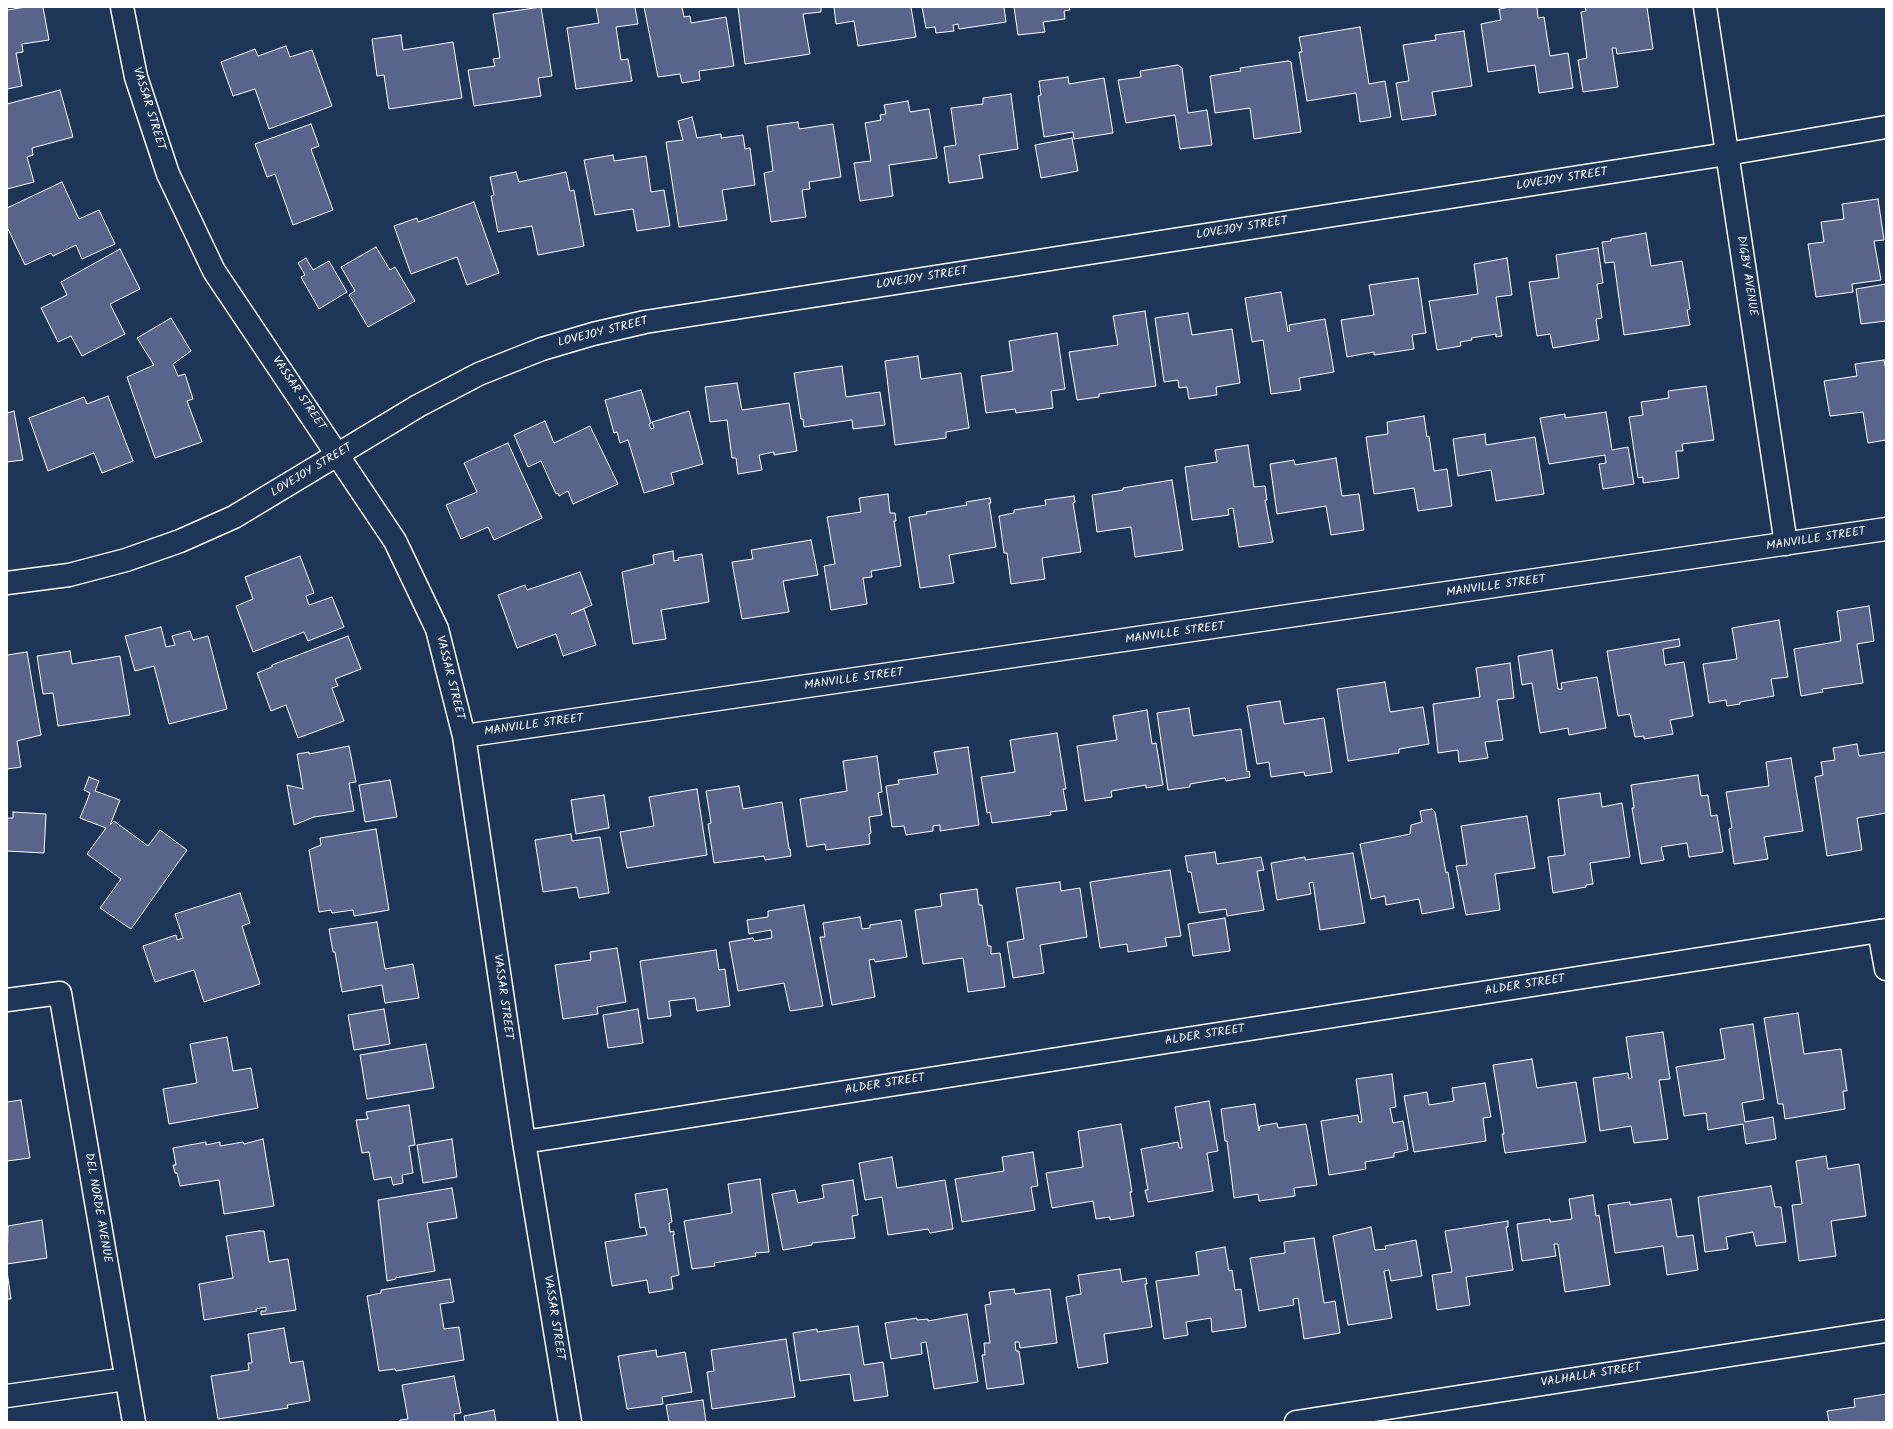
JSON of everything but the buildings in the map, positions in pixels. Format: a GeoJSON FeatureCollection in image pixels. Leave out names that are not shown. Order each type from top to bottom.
{"type":"FeatureCollection","features":[{"type":"Feature","properties":{"kind":"street","name":"VASSAR STREET"},"geometry":{"type":"LineString","coordinates":[[122,7],[136,77],[168,174],[214,271],[339,455],[395,541],[437,629],[464,736],[524,1142],[570,1422]]}},
{"type":"Feature","properties":{"kind":"street","name":"DIGBY AVENUE"},"geometry":{"type":"LineString","coordinates":[[1705,7],[1786,544]]}},
{"type":"Feature","properties":{"kind":"street","name":"LOVEJOY STREET"},"geometry":{"type":"LineString","coordinates":[[7,583],[69,575],[126,560],[180,541],[234,517],[418,406],[479,374],[542,349],[645,322],[1727,154],[1886,127]]}},
{"type":"Feature","properties":{"kind":"street","name":"MANVILLE STREET"},"geometry":{"type":"LineString","coordinates":[[464,736],[1886,529]]}},
{"type":"Feature","properties":{"kind":"street","name":"ALDER STREET"},"geometry":{"type":"LineString","coordinates":[[524,1142],[1883,930]]}},
{"type":"Feature","properties":{"kind":"street"},"geometry":{"type":"LineString","coordinates":[[1883,930],[1886,969]]}},
{"type":"Feature","properties":{"kind":"street","name":"DEL NORDE AVENUE"},"geometry":{"type":"LineString","coordinates":[[7,1000],[60,993],[134,1422]]}},
{"type":"Feature","properties":{"kind":"street","name":"VALHALLA STREET"},"geometry":{"type":"LineString","coordinates":[[1296,1422],[1886,1331]]}},
{"type":"Feature","properties":{"kind":"street"},"geometry":{"type":"LineString","coordinates":[[7,1396],[126,1378]]}}]}
